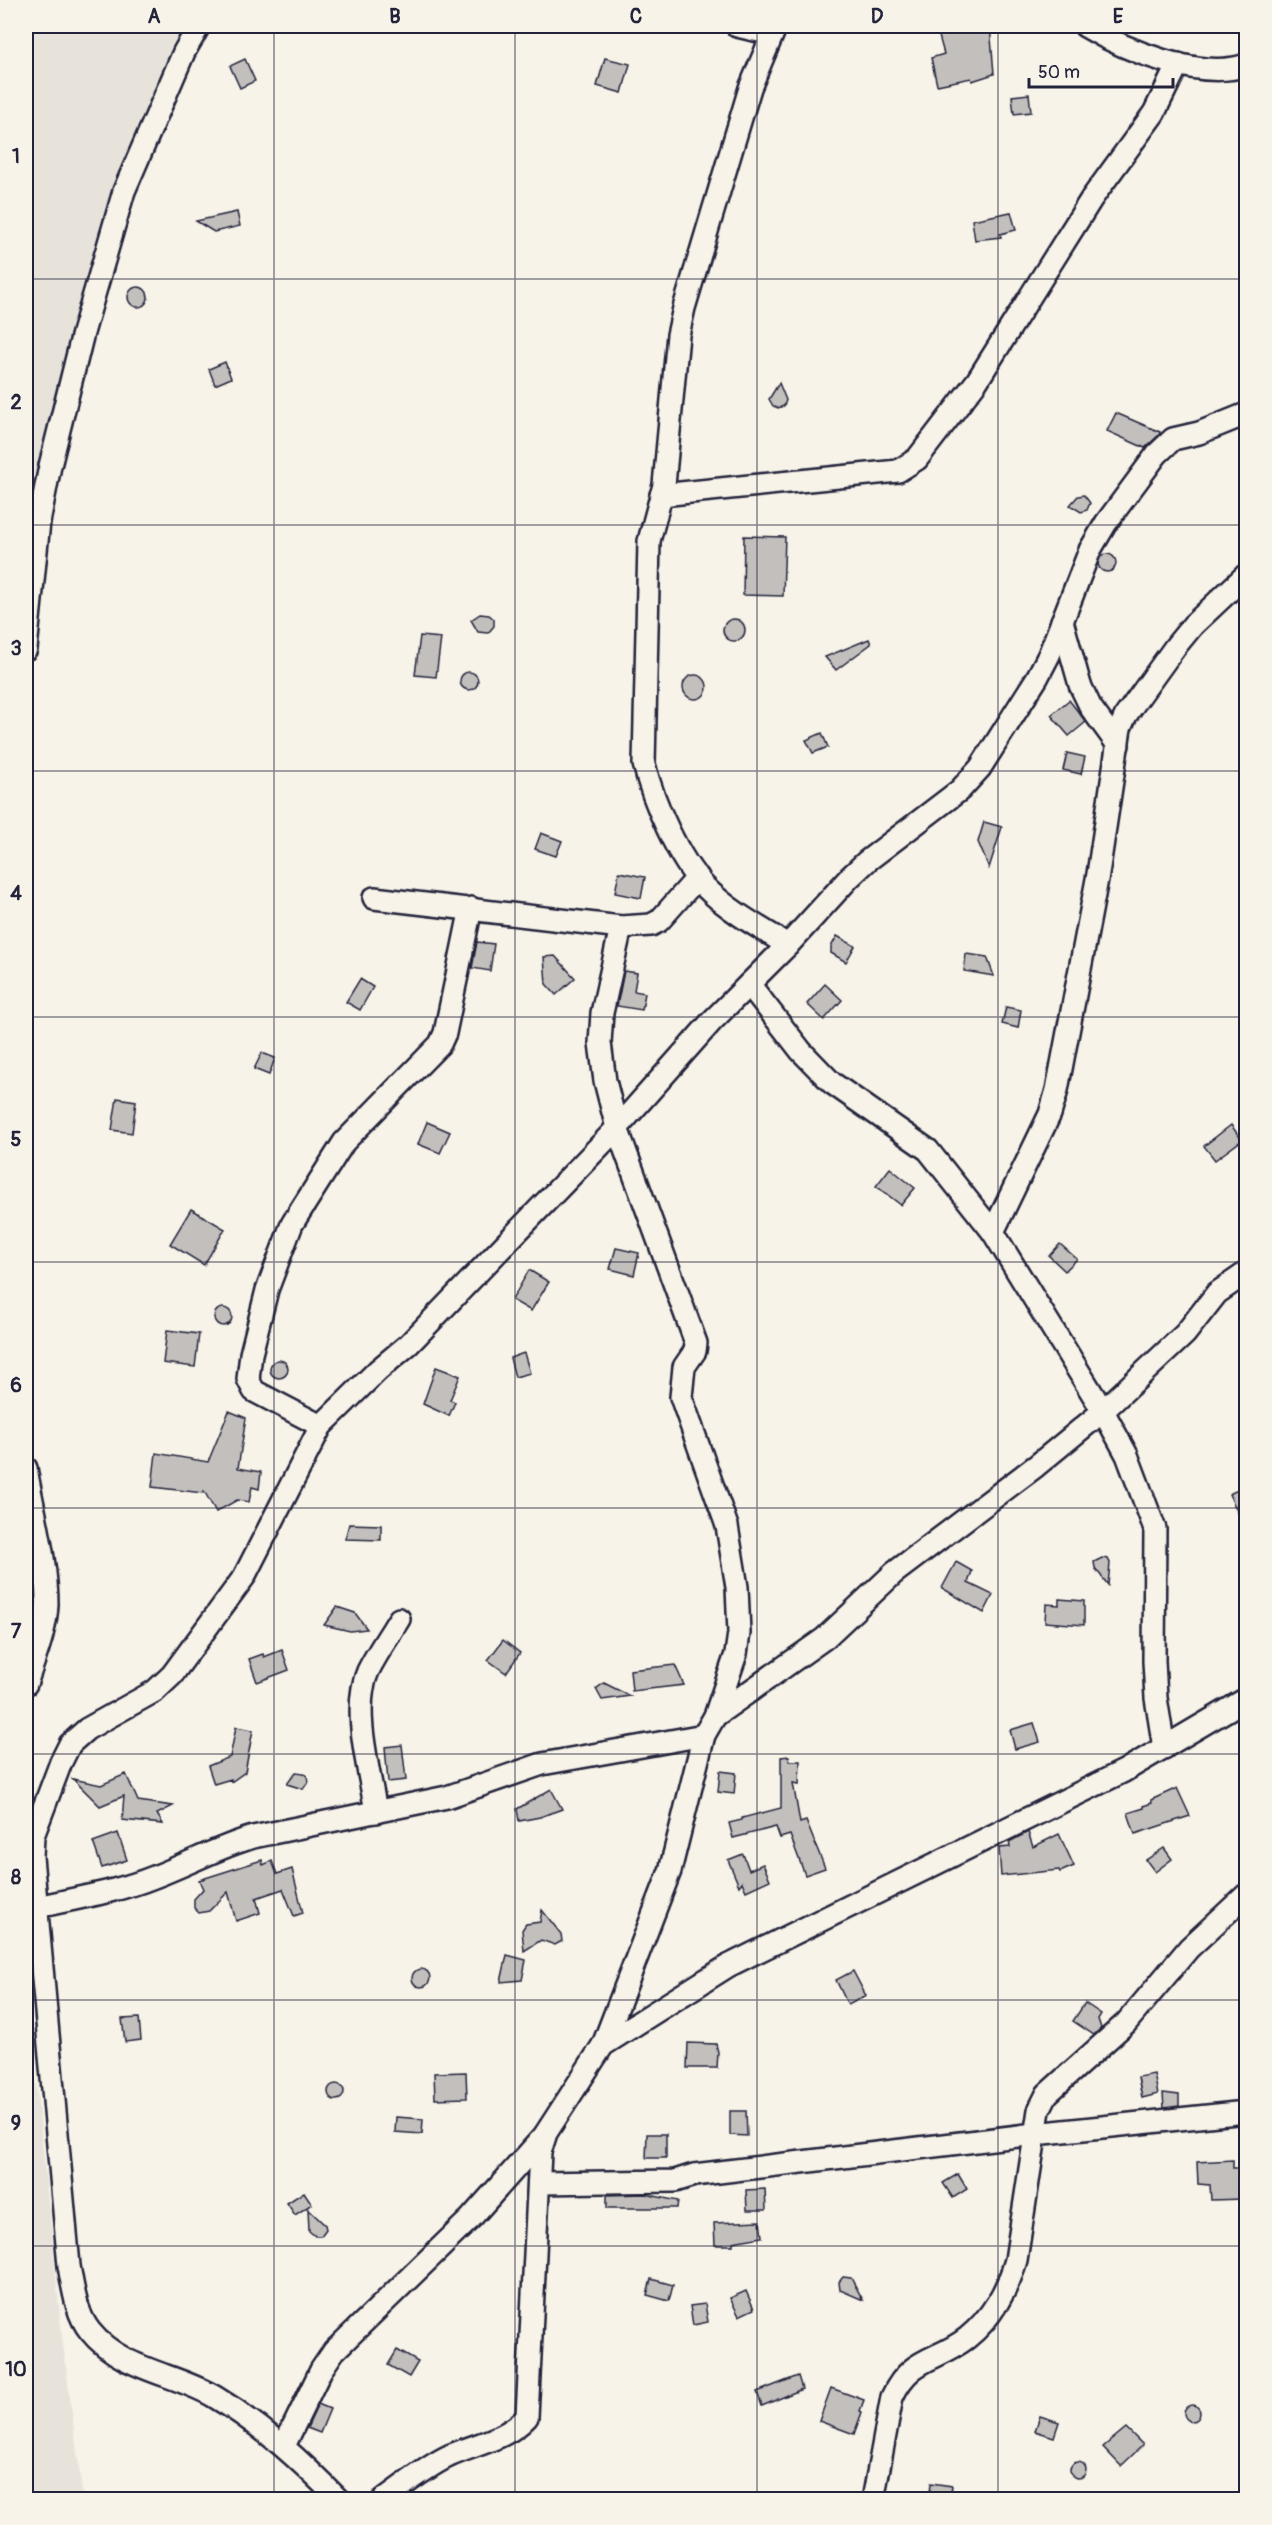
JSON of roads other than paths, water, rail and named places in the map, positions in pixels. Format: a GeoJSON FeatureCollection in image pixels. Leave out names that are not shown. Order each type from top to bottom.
{"type":"FeatureCollection","features":[{"type":"Feature","properties":{"kind":"street"},"geometry":{"type":"LineString","coordinates":[[26,650],[39,522],[50,466],[83,333],[124,191],[184,52],[199,26]]}},
{"type":"Feature","properties":{"kind":"street"},"geometry":{"type":"LineString","coordinates":[[737,26],[774,30],[750,88],[678,335],[664,485],[649,541],[644,764],[651,792],[684,858],[705,887],[746,919],[789,945]]}},
{"type":"Feature","properties":{"kind":"street"},"geometry":{"type":"LineString","coordinates":[[1085,26],[1112,42],[1178,64],[1222,70],[1246,65]]}},
{"type":"Feature","properties":{"kind":"street"},"geometry":{"type":"LineString","coordinates":[[661,495],[898,471],[909,466],[917,459],[977,381],[1092,198],[1154,113],[1178,64]]}},
{"type":"Feature","properties":{"kind":"street"},"geometry":{"type":"LineString","coordinates":[[339,2499],[284,2446],[213,2395],[128,2360],[109,2349],[89,2331],[77,2304],[69,2266],[37,1907],[29,1848],[61,1762],[70,1744],[87,1730],[155,1691],[171,1675],[244,1577],[321,1426],[378,1370],[409,1344],[617,1128],[712,1021],[789,945],[867,861],[960,790],[980,768],[1037,678],[1090,550],[1106,523],[1156,454],[1173,439],[1199,432],[1246,414]]}},
{"type":"Feature","properties":{"kind":"street"},"geometry":{"type":"LineString","coordinates":[[993,1232],[1050,1114],[1057,1090],[1098,874],[1120,728],[1126,715],[1175,647],[1193,626],[1246,575]]}},
{"type":"Feature","properties":{"kind":"street"},"geometry":{"type":"LineString","coordinates":[[1062,621],[1080,686],[1091,708],[1118,745]]}},
{"type":"Feature","properties":{"kind":"street"},"geometry":{"type":"LineString","coordinates":[[374,898],[621,927],[659,921],[698,877]]}},
{"type":"Feature","properties":{"kind":"street"},"geometry":{"type":"LineString","coordinates":[[321,1426],[254,1391],[248,1379],[251,1354],[267,1290],[292,1224],[345,1142],[440,1044],[445,1033],[471,908]]}},
{"type":"Feature","properties":{"kind":"street"},"geometry":{"type":"LineString","coordinates":[[284,2446],[321,2370],[334,2351],[471,2218],[546,2133],[603,2045],[670,1871],[704,1735],[715,1716],[736,1654],[739,1633],[737,1587],[727,1526],[681,1397],[684,1367],[695,1351],[696,1343],[617,1128],[605,1081],[600,1043],[603,1013],[621,927]]}},
{"type":"Feature","properties":{"kind":"street"},"geometry":{"type":"LineString","coordinates":[[749,984],[801,1051],[832,1083],[928,1150],[993,1232],[1103,1411],[1127,1455],[1155,1529],[1154,1661],[1156,1698],[1164,1748]]}},
{"type":"Feature","properties":{"kind":"street"},"geometry":{"type":"LineString","coordinates":[[715,1716],[825,1638],[894,1573],[1036,1466],[1103,1411],[1185,1334],[1217,1293],[1246,1273]]}},
{"type":"Feature","properties":{"kind":"street"},"geometry":{"type":"LineString","coordinates":[[26,1468],[45,1575],[47,1605],[43,1631],[26,1684]]}},
{"type":"Feature","properties":{"kind":"street"},"geometry":{"type":"LineString","coordinates":[[376,1812],[361,1712],[362,1693],[368,1672],[399,1619]]}},
{"type":"Feature","properties":{"kind":"street"},"geometry":{"type":"LineString","coordinates":[[603,2045],[728,1966],[1124,1771],[1246,1698]]}},
{"type":"Feature","properties":{"kind":"street"},"geometry":{"type":"LineString","coordinates":[[37,1907],[125,1887],[155,1877],[228,1844],[253,1836],[447,1797],[542,1764],[704,1735]]}},
{"type":"Feature","properties":{"kind":"street"},"geometry":{"type":"LineString","coordinates":[[873,2499],[892,2397],[898,2385],[907,2372],[967,2338],[994,2307],[1010,2282],[1016,2260],[1039,2110],[1047,2094],[1126,2022],[1189,1948],[1246,1895]]}},
{"type":"Feature","properties":{"kind":"street"},"geometry":{"type":"LineString","coordinates":[[539,2183],[667,2181],[694,2175],[1035,2133],[1246,2112]]}},
{"type":"Feature","properties":{"kind":"street"},"geometry":{"type":"LineString","coordinates":[[383,2499],[447,2457],[503,2435],[517,2428],[527,2418],[540,2152],[546,2133]]}}]}
